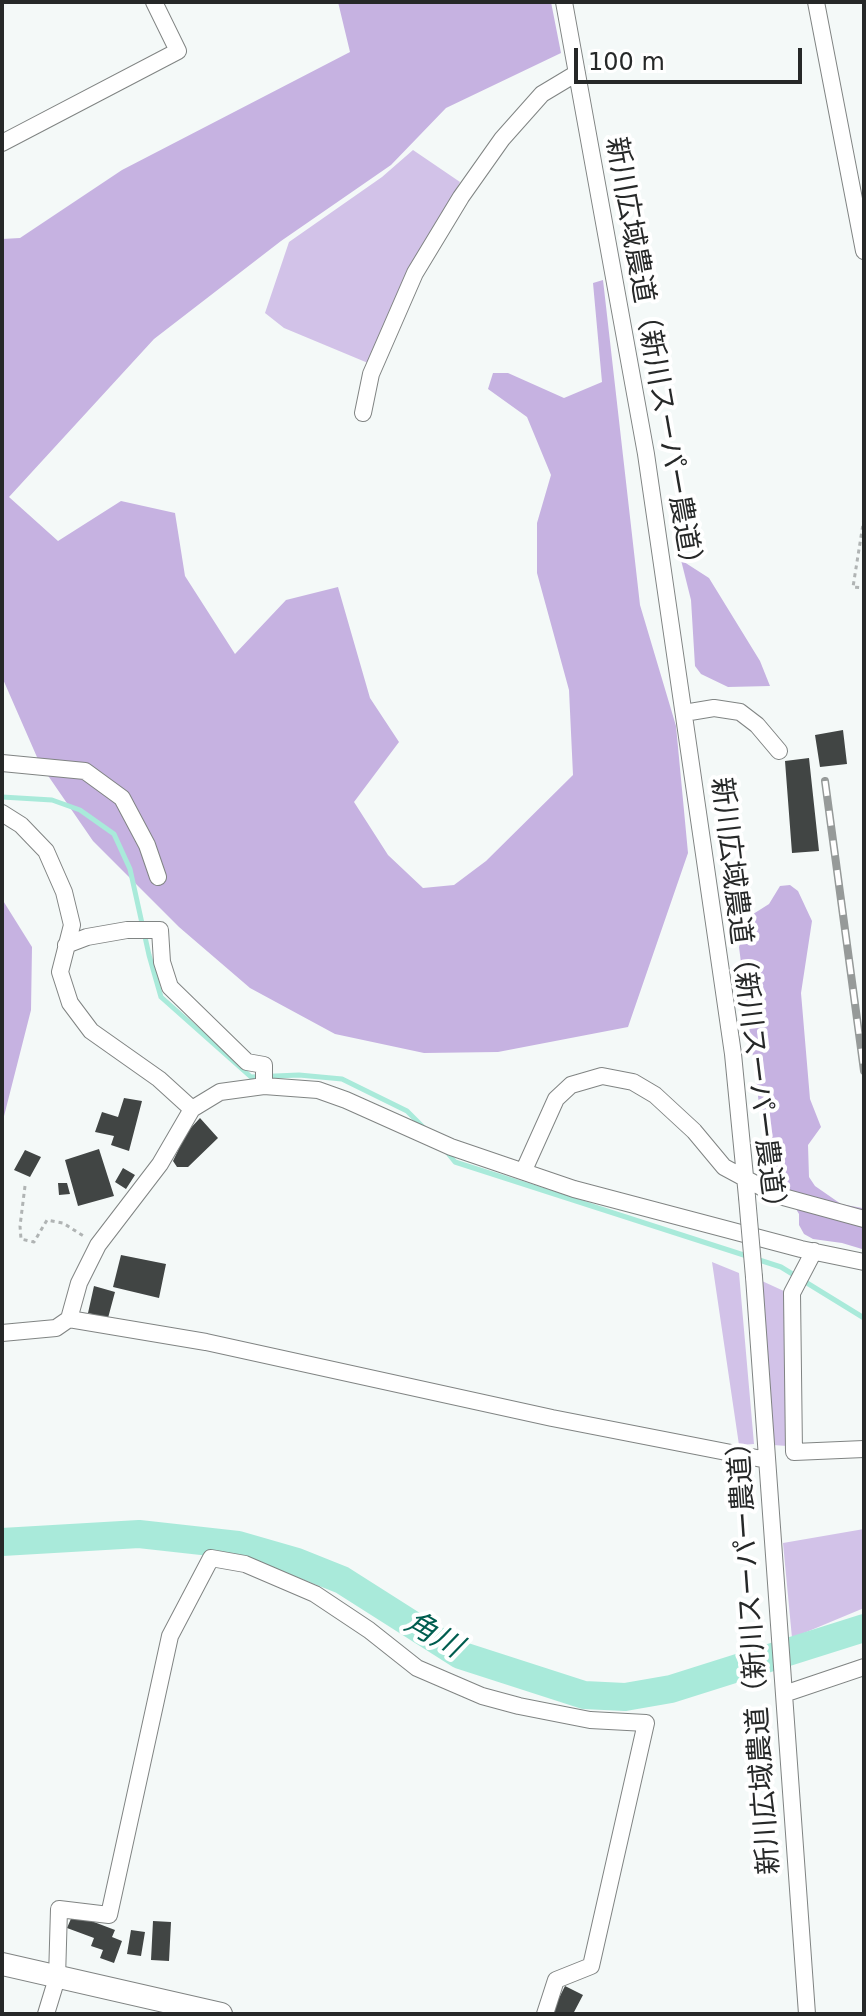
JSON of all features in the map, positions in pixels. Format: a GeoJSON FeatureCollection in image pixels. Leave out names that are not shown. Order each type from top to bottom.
{"type":"FeatureCollection","features":[{"type":"Feature","properties":{"kind":"main road"},"geometry":{"type":"LineString","coordinates":[[2,1964],[221,2014]]}},
{"type":"Feature","properties":{"kind":"street"},"geometry":{"type":"LineString","coordinates":[[2,143],[178,51],[154,2]]}},
{"type":"Feature","properties":{"kind":"street","name":"新川広域農道（新川スーパー農道）"},"geometry":{"type":"LineString","coordinates":[[564,2],[646,454],[733,1054],[747,1178],[807,2014]]}},
{"type":"Feature","properties":{"kind":"street"},"geometry":{"type":"LineString","coordinates":[[816,2],[859,198],[864,251]]}},
{"type":"Feature","properties":{"kind":"street"},"geometry":{"type":"LineString","coordinates":[[363,413],[371,374],[415,273],[461,197],[502,139],[542,94],[577,73]]}},
{"type":"Feature","properties":{"kind":"street"},"geometry":{"type":"LineString","coordinates":[[684,713],[714,708],[740,712],[757,725],[779,751]]}},
{"type":"Feature","properties":{"kind":"street"},"geometry":{"type":"LineString","coordinates":[[2,763],[85,771],[122,798],[147,845],[158,877]]}},
{"type":"Feature","properties":{"kind":"street"},"geometry":{"type":"LineString","coordinates":[[2,813],[21,825],[46,851],[64,892],[72,925],[60,972],[70,1003],[91,1031],[159,1079],[192,1109]]}},
{"type":"Feature","properties":{"kind":"street"},"geometry":{"type":"LineString","coordinates":[[66,945],[87,937],[134,930],[160,930],[162,962],[170,987],[247,1062],[264,1066],[264,1085]]}},
{"type":"Feature","properties":{"kind":"street"},"geometry":{"type":"LineString","coordinates":[[524,1170],[556,1099],[571,1085],[583,1079],[602,1076],[633,1082],[655,1095],[694,1131],[724,1167],[776,1195],[864,1219]]}},
{"type":"Feature","properties":{"kind":"street"},"geometry":{"type":"LineString","coordinates":[[2,1333],[56,1328],[69,1319],[79,1283],[98,1245],[160,1164],[192,1109],[220,1092],[264,1085],[318,1090],[451,1147],[574,1189],[864,1262]]}},
{"type":"Feature","properties":{"kind":"street"},"geometry":{"type":"LineString","coordinates":[[814,1251],[792,1293],[794,1452],[864,1449]]}},
{"type":"Feature","properties":{"kind":"street"},"geometry":{"type":"LineString","coordinates":[[69,1319],[206,1342],[552,1418],[767,1460]]}},
{"type":"Feature","properties":{"kind":"street"},"geometry":{"type":"LineString","coordinates":[[46,2014],[57,1978],[59,1909],[109,1915],[170,1636],[211,1558],[245,1564],[315,1594],[369,1630],[417,1668],[482,1696],[590,1720],[646,1723],[591,1966],[556,1980],[545,2014]]}},
{"type":"Feature","properties":{"kind":"street"},"geometry":{"type":"LineString","coordinates":[[784,1688],[864,1667]]}},
{"type":"Feature","properties":{"kind":"path"},"geometry":{"type":"LineString","coordinates":[[864,518],[853,587],[864,588]]}},
{"type":"Feature","properties":{"kind":"path"},"geometry":{"type":"LineString","coordinates":[[25,1186],[21,1239],[34,1242],[47,1220],[63,1223],[98,1245]]}},
{"type":"Feature","properties":{"kind":"shaded area"},"geometry":{"type":"Polygon","coordinates":[[[338,2],[551,2],[561,53],[446,108],[391,165],[281,241],[154,339],[9,497],[58,541],[121,501],[175,513],[185,576],[235,654],[286,600],[338,587],[370,698],[399,742],[354,802],[388,855],[423,888],[454,885],[486,861],[573,775],[569,690],[537,573],[537,523],[551,475],[527,417],[488,389],[493,373],[508,373],[564,398],[602,382],[593,283],[603,280],[640,605],[676,726],[688,853],[628,1027],[498,1052],[424,1053],[335,1034],[250,988],[179,927],[93,841],[40,764],[2,677],[2,239],[20,238],[122,170],[350,52],[338,2]]]}},
{"type":"Feature","properties":{"kind":"shaded area"},"geometry":{"type":"Polygon","coordinates":[[[413,150],[460,182],[368,363],[284,328],[265,313],[289,242],[382,177],[413,150]]]}},
{"type":"Feature","properties":{"kind":"shaded area"},"geometry":{"type":"Polygon","coordinates":[[[681,560],[709,578],[760,661],[770,686],[728,687],[701,674],[695,666],[691,600],[681,560]]]}},
{"type":"Feature","properties":{"kind":"shaded area"},"geometry":{"type":"Polygon","coordinates":[[[790,885],[798,891],[812,921],[801,993],[810,1099],[821,1127],[808,1145],[809,1177],[815,1186],[841,1204],[862,1208],[862,1249],[813,1239],[804,1234],[799,1225],[799,1214],[766,1159],[739,947],[750,916],[769,904],[780,886],[790,885]]]}},
{"type":"Feature","properties":{"kind":"shaded area"},"geometry":{"type":"Polygon","coordinates":[[[2,899],[32,947],[31,1010],[2,1124],[2,899]]]}},
{"type":"Feature","properties":{"kind":"shaded area"},"geometry":{"type":"Polygon","coordinates":[[[712,1262],[739,1273],[754,1444],[739,1445],[712,1262]]]}},
{"type":"Feature","properties":{"kind":"shaded area"},"geometry":{"type":"Polygon","coordinates":[[[762,1281],[786,1292],[787,1446],[773,1445],[762,1281]]]}},
{"type":"Feature","properties":{"kind":"shaded area"},"geometry":{"type":"Polygon","coordinates":[[[864,1529],[864,1608],[792,1638],[783,1543],[864,1529]]]}},
{"type":"Feature","properties":{"kind":"building"},"geometry":{"type":"Polygon","coordinates":[[[843,730],[847,764],[820,767],[815,735],[843,730]]]}},
{"type":"Feature","properties":{"kind":"building"},"geometry":{"type":"Polygon","coordinates":[[[809,758],[819,851],[792,853],[785,761],[809,758]]]}},
{"type":"Feature","properties":{"kind":"building"},"geometry":{"type":"Polygon","coordinates":[[[124,1098],[142,1101],[129,1151],[111,1145],[114,1136],[95,1132],[102,1112],[118,1117],[124,1098]]]}},
{"type":"Feature","properties":{"kind":"building"},"geometry":{"type":"Polygon","coordinates":[[[200,1118],[218,1138],[188,1167],[177,1167],[173,1161],[187,1132],[200,1118]]]}},
{"type":"Feature","properties":{"kind":"building"},"geometry":{"type":"Polygon","coordinates":[[[99,1149],[114,1196],[78,1206],[65,1160],[99,1149]]]}},
{"type":"Feature","properties":{"kind":"building"},"geometry":{"type":"Polygon","coordinates":[[[25,1150],[41,1157],[30,1177],[14,1170],[25,1150]]]}},
{"type":"Feature","properties":{"kind":"building"},"geometry":{"type":"Polygon","coordinates":[[[123,1168],[135,1175],[126,1189],[115,1182],[123,1168]]]}},
{"type":"Feature","properties":{"kind":"building"},"geometry":{"type":"Polygon","coordinates":[[[58,1183],[67,1183],[70,1194],[59,1195],[58,1183]]]}},
{"type":"Feature","properties":{"kind":"building"},"geometry":{"type":"Polygon","coordinates":[[[121,1255],[166,1264],[159,1298],[113,1287],[121,1255]]]}},
{"type":"Feature","properties":{"kind":"building"},"geometry":{"type":"Polygon","coordinates":[[[94,1286],[115,1292],[108,1318],[88,1313],[94,1286]]]}},
{"type":"Feature","properties":{"kind":"building"},"geometry":{"type":"Polygon","coordinates":[[[73,1914],[115,1930],[112,1937],[122,1941],[114,1963],[100,1958],[103,1950],[91,1946],[94,1938],[67,1928],[73,1914]]]}},
{"type":"Feature","properties":{"kind":"building"},"geometry":{"type":"Polygon","coordinates":[[[153,1921],[171,1922],[169,1961],[151,1960],[153,1921]]]}},
{"type":"Feature","properties":{"kind":"building"},"geometry":{"type":"Polygon","coordinates":[[[131,1930],[145,1932],[141,1956],[127,1954],[131,1930]]]}},
{"type":"Feature","properties":{"kind":"building"},"geometry":{"type":"Polygon","coordinates":[[[565,1986],[583,1995],[573,2014],[555,2014],[552,2012],[565,1986]]]}},
{"type":"Feature","properties":{"kind":"waterway"},"geometry":{"type":"LineString","coordinates":[[2,797],[52,800],[80,810],[114,834],[130,869],[161,997],[251,1077],[299,1075],[342,1079],[407,1111],[424,1128]]}},
{"type":"Feature","properties":{"kind":"waterway"},"geometry":{"type":"LineString","coordinates":[[447,1152],[455,1162],[781,1267],[864,1318]]}},
{"type":"Feature","properties":{"kind":"waterway","name":"角川"},"geometry":{"type":"LineString","coordinates":[[2,1542],[139,1534],[238,1545],[297,1562],[342,1580],[460,1655],[584,1695],[625,1697],[671,1689],[864,1628]]}},
{"type":"Feature","properties":{"kind":"railway"},"geometry":{"type":"LineString","coordinates":[[825,781],[864,1071]]}}]}
